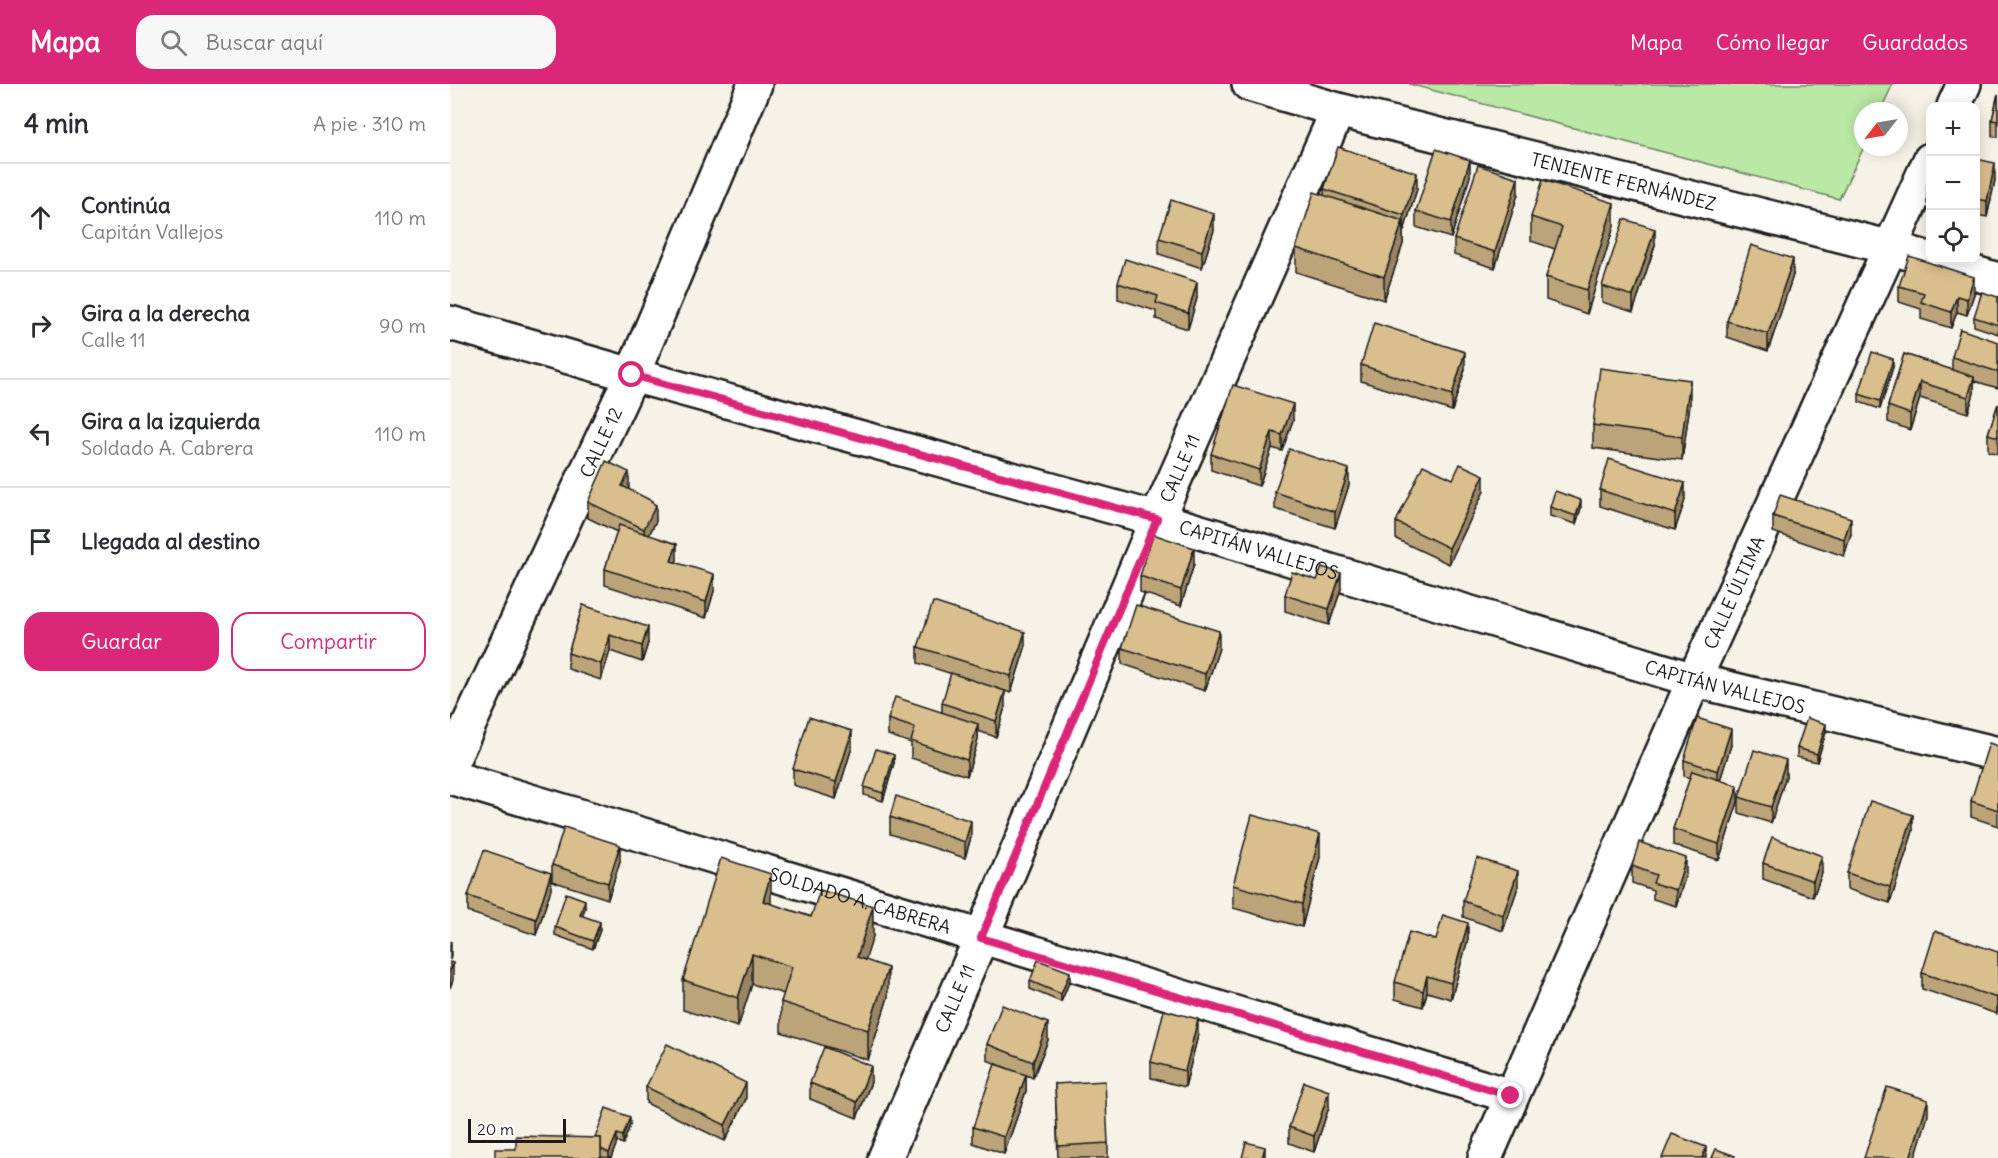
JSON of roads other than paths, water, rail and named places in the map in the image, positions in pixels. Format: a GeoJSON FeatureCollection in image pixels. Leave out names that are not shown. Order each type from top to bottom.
{"type":"FeatureCollection","features":[{"type":"Feature","properties":{"kind":"street","name":"CALLE 12"},"geometry":{"type":"LineString","coordinates":[[450,765],[632,375],[755,84]]}},
{"type":"Feature","properties":{"kind":"street","name":"TENIENTE FERNÁNDEZ"},"geometry":{"type":"LineString","coordinates":[[1249,84],[1338,111],[1892,248],[1998,280]]}},
{"type":"Feature","properties":{"kind":"street"},"geometry":{"type":"LineString","coordinates":[[1956,102],[1964,84]]}},
{"type":"Feature","properties":{"kind":"street","name":"CALLE 11"},"geometry":{"type":"LineString","coordinates":[[885,1158],[981,938],[1157,519],[1338,111]]}},
{"type":"Feature","properties":{"kind":"street","name":"CALLE ÚLTIMA"},"geometry":{"type":"LineString","coordinates":[[1485,1158],[1695,680],[1926,169]]}},
{"type":"Feature","properties":{"kind":"street","name":"CAPITÁN VALLEJOS"},"geometry":{"type":"LineString","coordinates":[[450,323],[1157,519],[1695,680],[1998,754]]}},
{"type":"Feature","properties":{"kind":"street","name":"SOLDADO A. CABRERA"},"geometry":{"type":"LineString","coordinates":[[450,777],[1511,1096]]}}]}
